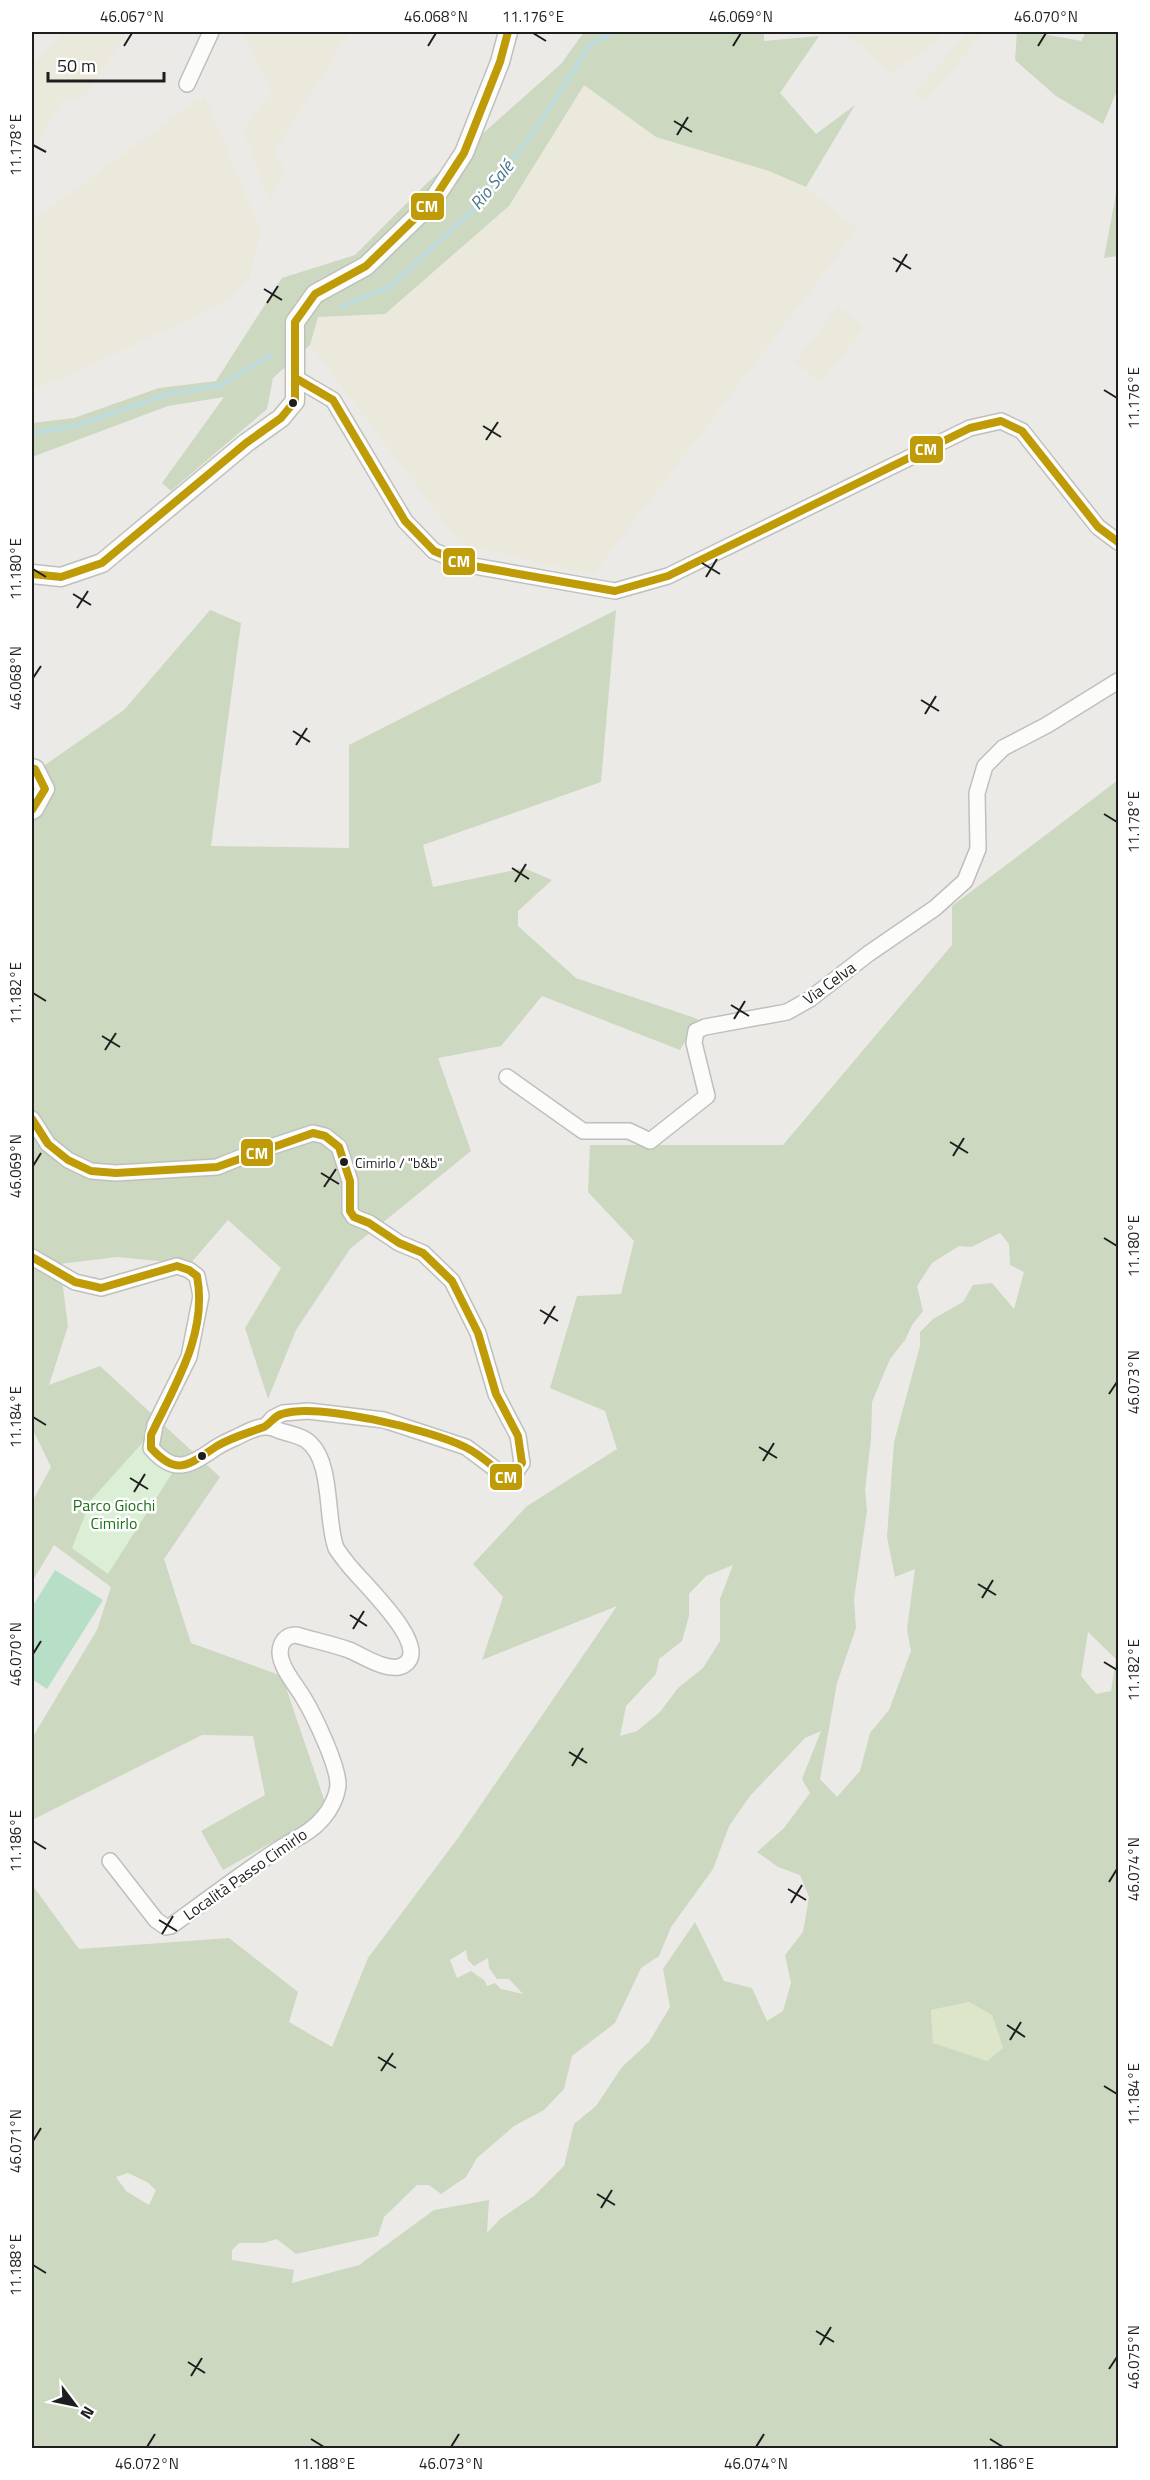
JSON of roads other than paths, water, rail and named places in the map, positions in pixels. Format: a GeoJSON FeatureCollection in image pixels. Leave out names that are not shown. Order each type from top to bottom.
{"type":"FeatureCollection","features":[{"type":"Feature","properties":{"kind":"street"},"geometry":{"type":"LineString","coordinates":[[187,84],[211,32]]}},
{"type":"Feature","properties":{"kind":"street"},"geometry":{"type":"LineString","coordinates":[[32,574],[61,577],[102,563],[246,443],[281,418],[295,401],[297,379],[295,322],[315,294],[366,266],[432,202],[464,153],[500,62],[508,32]]}},
{"type":"Feature","properties":{"kind":"street"},"geometry":{"type":"LineString","coordinates":[[500,62],[518,32]]}},
{"type":"Feature","properties":{"kind":"street"},"geometry":{"type":"LineString","coordinates":[[297,379],[333,400],[405,521],[434,551],[468,565],[615,591],[668,576],[970,428],[1001,421],[1022,431],[1098,527],[1119,542]]}},
{"type":"Feature","properties":{"kind":"street","name":"Via Celva"},"geometry":{"type":"LineString","coordinates":[[507,1077],[583,1131],[629,1131],[650,1141],[707,1096],[694,1042],[696,1031],[705,1027],[787,1012],[810,999],[868,954],[935,908],[964,881],[978,849],[977,793],[985,766],[1003,748],[1047,725],[1119,681]]}},
{"type":"Feature","properties":{"kind":"street"},"geometry":{"type":"LineString","coordinates":[[32,768],[35,769],[45,789],[32,810]]}},
{"type":"Feature","properties":{"kind":"street"},"geometry":{"type":"LineString","coordinates":[[32,1119],[48,1144],[68,1160],[91,1171],[116,1173],[217,1167],[313,1133],[325,1136],[339,1147],[350,1181],[350,1211],[354,1217],[369,1223],[399,1243],[423,1253],[452,1281],[478,1333],[496,1394],[518,1436],[522,1463],[515,1473],[506,1477],[466,1448],[384,1420],[308,1411],[283,1413],[273,1418],[266,1426],[253,1429],[218,1446],[195,1462],[179,1466],[163,1461],[151,1448],[151,1435],[189,1357],[201,1296],[196,1276],[189,1270],[177,1266],[101,1288],[75,1282],[32,1257]]}},
{"type":"Feature","properties":{"kind":"street","name":"Località Passo Cimirlo"},"geometry":{"type":"LineString","coordinates":[[110,1861],[161,1925],[171,1926],[278,1849],[306,1834],[322,1819],[333,1802],[338,1787],[337,1772],[309,1707],[284,1665],[280,1654],[284,1639],[290,1635],[296,1635],[350,1650],[376,1663],[396,1667],[404,1665],[412,1652],[411,1642],[403,1628],[363,1584],[336,1548],[325,1475],[322,1463],[313,1447],[306,1440],[266,1426]]}},
{"type":"Feature","properties":{"kind":"waterway","name":"Rio Salé"},"geometry":{"type":"LineString","coordinates":[[341,307],[389,287],[479,205],[536,128],[590,45],[613,32]]}},
{"type":"Feature","properties":{"kind":"waterway","name":"Rio Salé"},"geometry":{"type":"LineString","coordinates":[[32,433],[75,426],[168,394],[221,385],[271,355]]}},
{"type":"Feature","properties":{"kind":"place","name":"Cimirlo / \"b&b\""},"geometry":{"type":"Point","coordinates":[344,1162]}},
{"type":"Feature","properties":{"kind":"park label","name":"Parco Giochi Cimirlo"},"geometry":{"type":"Point","coordinates":[114,1514]}}]}
